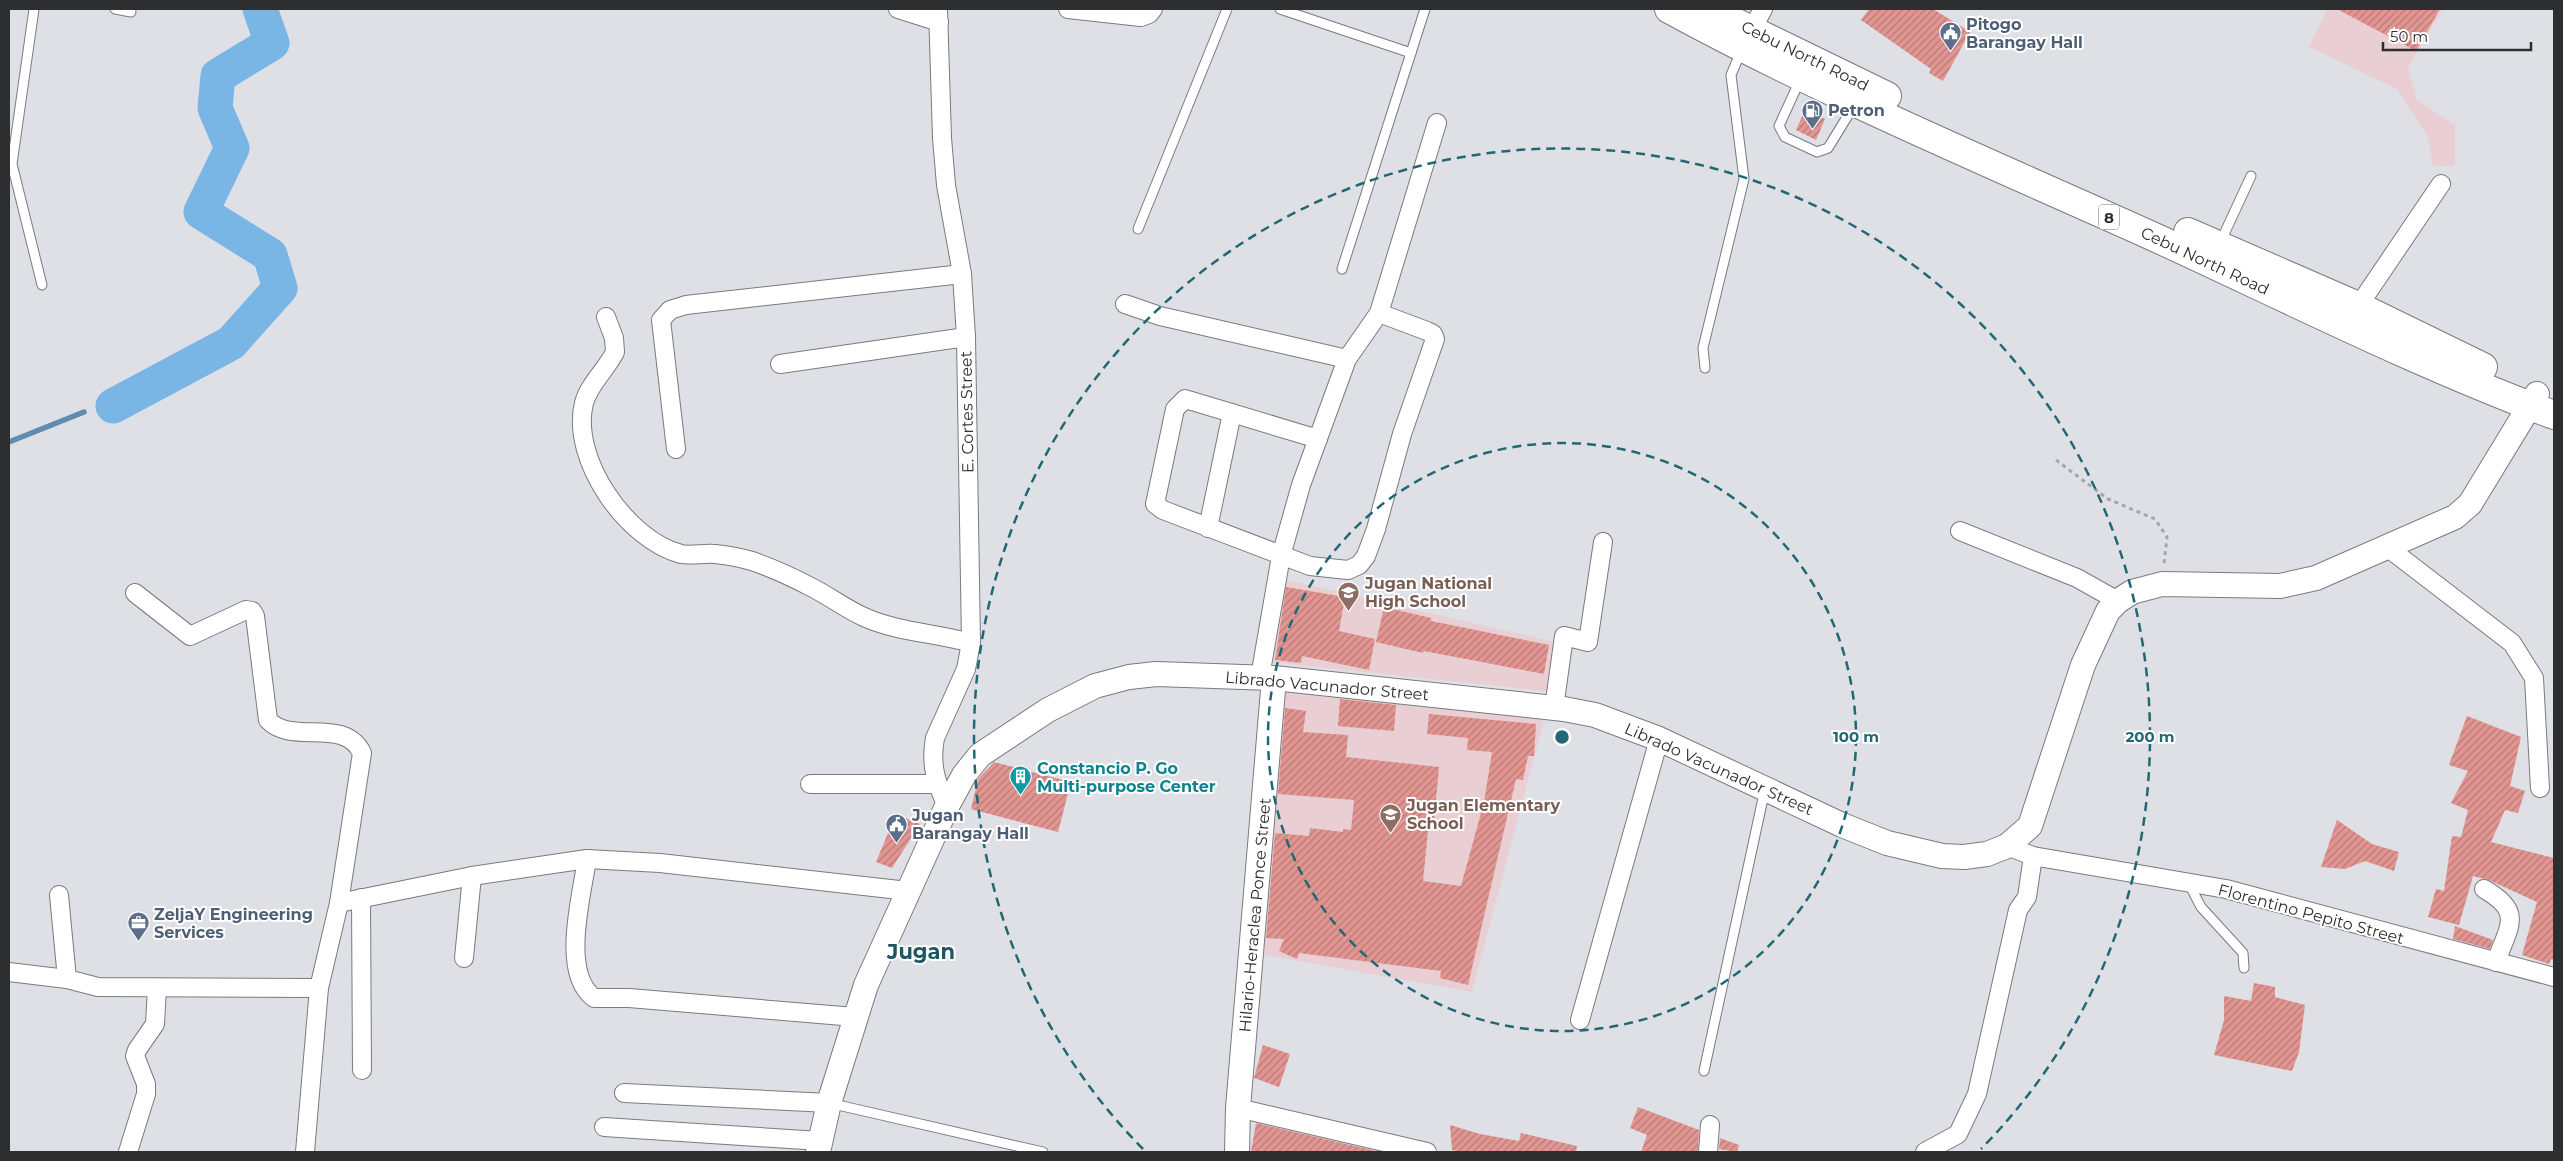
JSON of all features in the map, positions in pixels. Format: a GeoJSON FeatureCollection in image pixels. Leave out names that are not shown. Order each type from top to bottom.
{"type":"FeatureCollection","features":[{"type":"Feature","properties":{"kind":"main road","name":"Cebu North Road"},"geometry":{"type":"LineString","coordinates":[[1669,9],[1752,29],[1802,78],[2211,263],[2351,316]]}},
{"type":"Feature","properties":{"kind":"main road","name":"Cebu North Road"},"geometry":{"type":"LineString","coordinates":[[1708,9],[1912,109],[2219,246],[2351,316],[2544,406]]}},
{"type":"Feature","properties":{"kind":"street"},"geometry":{"type":"LineString","coordinates":[[898,9],[938,15]]}},
{"type":"Feature","properties":{"kind":"street"},"geometry":{"type":"LineString","coordinates":[[1068,9],[1141,17],[1149,14],[1153,9]]}},
{"type":"Feature","properties":{"kind":"street","name":"E. Cortes Street"},"geometry":{"type":"LineString","coordinates":[[938,15],[942,138],[946,185],[962,274],[966,338],[971,642],[966,669],[934,738],[932,764],[936,784],[947,806]]}},
{"type":"Feature","properties":{"kind":"street"},"geometry":{"type":"LineString","coordinates":[[1267,677],[1281,556],[1301,485],[1347,359],[1379,312],[1437,124]]}},
{"type":"Feature","properties":{"kind":"street"},"geometry":{"type":"LineString","coordinates":[[2351,316],[2441,184]]}},
{"type":"Feature","properties":{"kind":"street"},"geometry":{"type":"LineString","coordinates":[[676,449],[661,320],[670,310],[686,305],[962,274]]}},
{"type":"Feature","properties":{"kind":"street"},"geometry":{"type":"LineString","coordinates":[[1125,304],[1160,316],[1347,359]]}},
{"type":"Feature","properties":{"kind":"street"},"geometry":{"type":"LineString","coordinates":[[1318,439],[1185,399],[1175,408],[1155,504],[1162,510],[1310,566],[1348,570],[1359,565],[1366,556],[1376,530],[1402,434],[1435,338],[1433,334],[1427,331],[1379,312]]}},
{"type":"Feature","properties":{"kind":"street"},"geometry":{"type":"LineString","coordinates":[[606,317],[614,338],[615,352],[591,387],[584,402],[582,429],[590,462],[620,511],[634,527],[649,540],[683,554],[717,554],[751,561],[812,587],[864,617],[892,626],[971,642]]}},
{"type":"Feature","properties":{"kind":"street"},"geometry":{"type":"LineString","coordinates":[[780,364],[966,338]]}},
{"type":"Feature","properties":{"kind":"street"},"geometry":{"type":"LineString","coordinates":[[1960,531],[2078,578],[2118,600],[2132,592],[2162,584],[2280,586],[2298,583],[2455,517],[2466,508],[2544,406]]}},
{"type":"Feature","properties":{"kind":"street"},"geometry":{"type":"LineString","coordinates":[[1208,528],[1232,413]]}},
{"type":"Feature","properties":{"kind":"street"},"geometry":{"type":"LineString","coordinates":[[1554,708],[1564,636],[1588,642],[1604,542]]}},
{"type":"Feature","properties":{"kind":"street"},"geometry":{"type":"LineString","coordinates":[[2387,547],[2512,643],[2534,678],[2540,788]]}},
{"type":"Feature","properties":{"kind":"street"},"geometry":{"type":"LineString","coordinates":[[135,593],[190,636],[246,610],[252,611],[255,616],[268,720],[277,728],[348,736],[357,743],[362,753],[339,903],[319,988],[305,1152]]}},
{"type":"Feature","properties":{"kind":"street","name":"Librado Vacunador Street"},"geometry":{"type":"LineString","coordinates":[[819,1146],[829,1103],[855,1017],[878,954],[947,806],[964,775],[980,755],[1048,710],[1095,686],[1129,677],[1156,674],[1267,677],[1554,708],[1594,715],[1659,739],[1842,825],[1921,853],[1964,857],[1987,854],[2007,846],[2030,826],[2084,666],[2108,611],[2118,600]]}},
{"type":"Feature","properties":{"kind":"street","name":"Hilario-Heraclea Ponce Street"},"geometry":{"type":"LineString","coordinates":[[1237,1152],[1238,1108],[1267,677]]}},
{"type":"Feature","properties":{"kind":"street"},"geometry":{"type":"LineString","coordinates":[[1580,1020],[1659,739]]}},
{"type":"Feature","properties":{"kind":"street"},"geometry":{"type":"LineString","coordinates":[[810,784],[936,784]]}},
{"type":"Feature","properties":{"kind":"street","name":"Florentino Pepito Street"},"geometry":{"type":"LineString","coordinates":[[2007,846],[2033,856],[2226,889],[2554,977]]}},
{"type":"Feature","properties":{"kind":"street"},"geometry":{"type":"LineString","coordinates":[[1925,1152],[1958,1134],[1976,1094],[2018,910],[2027,897],[2033,856]]}},
{"type":"Feature","properties":{"kind":"street"},"geometry":{"type":"LineString","coordinates":[[339,903],[472,876],[587,859],[660,863],[908,890]]}},
{"type":"Feature","properties":{"kind":"street"},"geometry":{"type":"LineString","coordinates":[[587,859],[576,955],[577,974],[581,985],[594,998],[629,998],[855,1017]]}},
{"type":"Feature","properties":{"kind":"street"},"geometry":{"type":"LineString","coordinates":[[464,958],[472,876]]}},
{"type":"Feature","properties":{"kind":"street"},"geometry":{"type":"LineString","coordinates":[[2484,889],[2503,900],[2511,917],[2496,962]]}},
{"type":"Feature","properties":{"kind":"street"},"geometry":{"type":"LineString","coordinates":[[59,895],[68,979]]}},
{"type":"Feature","properties":{"kind":"street"},"geometry":{"type":"LineString","coordinates":[[361,898],[362,1070]]}},
{"type":"Feature","properties":{"kind":"street"},"geometry":{"type":"LineString","coordinates":[[9,972],[68,979],[98,987],[319,988]]}},
{"type":"Feature","properties":{"kind":"street"},"geometry":{"type":"LineString","coordinates":[[128,1152],[146,1094],[146,1084],[135,1056],[155,1024],[157,988]]}},
{"type":"Feature","properties":{"kind":"street"},"geometry":{"type":"LineString","coordinates":[[624,1093],[829,1103]]}},
{"type":"Feature","properties":{"kind":"street"},"geometry":{"type":"LineString","coordinates":[[1238,1108],[1427,1152]]}},
{"type":"Feature","properties":{"kind":"street"},"geometry":{"type":"LineString","coordinates":[[1708,1152],[1710,1125]]}},
{"type":"Feature","properties":{"kind":"street"},"geometry":{"type":"LineString","coordinates":[[604,1127],[783,1140],[819,1146]]}},
{"type":"Feature","properties":{"kind":"lane"},"geometry":{"type":"LineString","coordinates":[[34,9],[12,164],[42,285]]}},
{"type":"Feature","properties":{"kind":"lane"},"geometry":{"type":"LineString","coordinates":[[115,9],[131,12]]}},
{"type":"Feature","properties":{"kind":"lane"},"geometry":{"type":"LineString","coordinates":[[1138,229],[1227,9]]}},
{"type":"Feature","properties":{"kind":"lane"},"geometry":{"type":"LineString","coordinates":[[1280,9],[1411,53]]}},
{"type":"Feature","properties":{"kind":"lane"},"geometry":{"type":"LineString","coordinates":[[1342,269],[1425,9]]}},
{"type":"Feature","properties":{"kind":"lane"},"geometry":{"type":"LineString","coordinates":[[1705,368],[1703,348],[1744,179],[1731,75],[1752,29]]}},
{"type":"Feature","properties":{"kind":"lane"},"geometry":{"type":"LineString","coordinates":[[1802,78],[1779,126],[1785,137],[1817,152],[1828,148],[1856,102]]}},
{"type":"Feature","properties":{"kind":"lane"},"geometry":{"type":"LineString","coordinates":[[2219,246],[2251,176]]}},
{"type":"Feature","properties":{"kind":"lane"},"geometry":{"type":"LineString","coordinates":[[1704,1071],[1765,788]]}},
{"type":"Feature","properties":{"kind":"lane"},"geometry":{"type":"LineString","coordinates":[[2188,884],[2201,907],[2243,953],[2244,968]]}},
{"type":"Feature","properties":{"kind":"lane"},"geometry":{"type":"LineString","coordinates":[[829,1103],[1043,1152]]}},
{"type":"Feature","properties":{"kind":"path"},"geometry":{"type":"LineString","coordinates":[[2056,460],[2108,500],[2154,519],[2167,537],[2162,584]]}},
{"type":"Feature","properties":{"kind":"shaded area"},"geometry":{"type":"Polygon","coordinates":[[[2327,9],[2443,9],[2408,68],[2417,100],[2455,125],[2455,166],[2433,166],[2428,137],[2397,89],[2309,47],[2327,9]]]}},
{"type":"Feature","properties":{"kind":"shaded area","name":"Jugan National High School"},"geometry":{"type":"Polygon","coordinates":[[[1283,579],[1555,642],[1546,691],[1269,662],[1283,579]]]}},
{"type":"Feature","properties":{"kind":"shaded area","name":"Jugan Elementary School"},"geometry":{"type":"Polygon","coordinates":[[[1281,688],[1546,713],[1472,992],[1259,954],[1281,688]]]}},
{"type":"Feature","properties":{"kind":"building"},"geometry":{"type":"Polygon","coordinates":[[[1869,9],[1933,9],[1970,32],[1943,81],[1929,73],[1931,69],[1861,20],[1869,9]]]}},
{"type":"Feature","properties":{"kind":"building"},"geometry":{"type":"Polygon","coordinates":[[[2337,9],[2440,9],[2416,51],[2337,9]]]}},
{"type":"Feature","properties":{"kind":"building"},"geometry":{"type":"Polygon","coordinates":[[[1805,110],[1825,119],[1816,140],[1796,130],[1805,110]]]}},
{"type":"Feature","properties":{"kind":"building"},"geometry":{"type":"Polygon","coordinates":[[[1286,587],[1345,597],[1339,631],[1375,639],[1369,670],[1302,656],[1301,663],[1275,660],[1286,587]]]}},
{"type":"Feature","properties":{"kind":"building"},"geometry":{"type":"Polygon","coordinates":[[[1384,607],[1431,618],[1431,621],[1549,645],[1544,674],[1424,651],[1423,653],[1376,642],[1384,607]]]}},
{"type":"Feature","properties":{"kind":"building"},"geometry":{"type":"Polygon","coordinates":[[[1340,699],[1396,705],[1394,731],[1338,726],[1340,699]]]}},
{"type":"Feature","properties":{"kind":"building","name":"Jugan Elementary School"},"geometry":{"type":"Polygon","coordinates":[[[1285,708],[1306,711],[1303,732],[1348,735],[1346,757],[1439,767],[1434,822],[1429,821],[1423,881],[1461,886],[1484,802],[1492,752],[1467,750],[1468,738],[1427,734],[1429,714],[1536,724],[1534,756],[1528,756],[1523,780],[1516,779],[1468,985],[1440,978],[1441,971],[1299,953],[1297,959],[1279,951],[1284,939],[1266,938],[1275,833],[1309,836],[1310,828],[1343,832],[1343,829],[1351,830],[1354,800],[1278,794],[1285,708]]]}},
{"type":"Feature","properties":{"kind":"building"},"geometry":{"type":"Polygon","coordinates":[[[2467,716],[2521,737],[2510,786],[2525,791],[2518,813],[2505,810],[2491,842],[2554,858],[2554,960],[2551,959],[2549,964],[2522,955],[2537,902],[2489,880],[2473,876],[2459,925],[2428,917],[2436,889],[2444,891],[2452,836],[2461,837],[2468,810],[2451,803],[2468,771],[2449,765],[2467,716]]]}},
{"type":"Feature","properties":{"kind":"building","name":"Constancio P. Go Multi-purpose Center"},"geometry":{"type":"Polygon","coordinates":[[[994,762],[1071,782],[1058,832],[971,809],[978,779],[994,762]]]}},
{"type":"Feature","properties":{"kind":"building","name":"Jugan Barangay Hall"},"geometry":{"type":"Polygon","coordinates":[[[896,814],[920,824],[892,868],[876,862],[896,814]]]}},
{"type":"Feature","properties":{"kind":"building"},"geometry":{"type":"Polygon","coordinates":[[[2337,820],[2372,844],[2399,852],[2394,871],[2365,861],[2345,869],[2321,867],[2337,820]]]}},
{"type":"Feature","properties":{"kind":"building"},"geometry":{"type":"Polygon","coordinates":[[[2455,926],[2493,940],[2490,949],[2453,939],[2455,926]]]}},
{"type":"Feature","properties":{"kind":"building"},"geometry":{"type":"Polygon","coordinates":[[[2254,983],[2275,987],[2275,997],[2305,1005],[2299,1052],[2292,1071],[2214,1055],[2224,1020],[2224,996],[2251,1001],[2254,983]]]}},
{"type":"Feature","properties":{"kind":"building"},"geometry":{"type":"Polygon","coordinates":[[[1263,1045],[1290,1054],[1279,1087],[1254,1078],[1263,1045]]]}},
{"type":"Feature","properties":{"kind":"building"},"geometry":{"type":"Polygon","coordinates":[[[1638,1107],[1699,1130],[1698,1152],[1641,1152],[1647,1135],[1630,1128],[1638,1107]]]}},
{"type":"Feature","properties":{"kind":"building"},"geometry":{"type":"Polygon","coordinates":[[[1256,1123],[1376,1151],[1376,1152],[1251,1152],[1256,1123]]]}},
{"type":"Feature","properties":{"kind":"building"},"geometry":{"type":"Polygon","coordinates":[[[1450,1125],[1480,1134],[1519,1141],[1521,1133],[1577,1146],[1576,1152],[1461,1152],[1452,1150],[1450,1125]]]}},
{"type":"Feature","properties":{"kind":"building"},"geometry":{"type":"Polygon","coordinates":[[[1720,1138],[1739,1145],[1737,1152],[1719,1149],[1720,1138]]]}},
{"type":"Feature","properties":{"kind":"waterway"},"geometry":{"type":"LineString","coordinates":[[113,406],[231,343],[280,288],[270,255],[201,212],[232,148],[215,108],[218,76],[272,43],[260,9]]}},
{"type":"Feature","properties":{"kind":"waterway"},"geometry":{"type":"LineString","coordinates":[[9,442],[84,412]]}},
{"type":"Feature","properties":{"kind":"place","name":"Pitogo Barangay Hall"},"geometry":{"type":"Point","coordinates":[1950,52]}},
{"type":"Feature","properties":{"kind":"place","name":"Petron"},"geometry":{"type":"Point","coordinates":[1812,129]}},
{"type":"Feature","properties":{"kind":"place","name":"Jugan National High School"},"geometry":{"type":"Point","coordinates":[1349,611]}},
{"type":"Feature","properties":{"kind":"place","name":"Constancio P. Go Multi-purpose Center"},"geometry":{"type":"Point","coordinates":[1021,796]}},
{"type":"Feature","properties":{"kind":"place","name":"Jugan Elementary School"},"geometry":{"type":"Point","coordinates":[1391,833]}},
{"type":"Feature","properties":{"kind":"place","name":"Jugan Barangay Hall"},"geometry":{"type":"Point","coordinates":[896,843]}},
{"type":"Feature","properties":{"kind":"place","name":"ZeljaY Engineering Services"},"geometry":{"type":"Point","coordinates":[138,942]}},
{"type":"Feature","properties":{"kind":"district","name":"Jugan"},"geometry":{"type":"Point","coordinates":[921,951]}}]}
